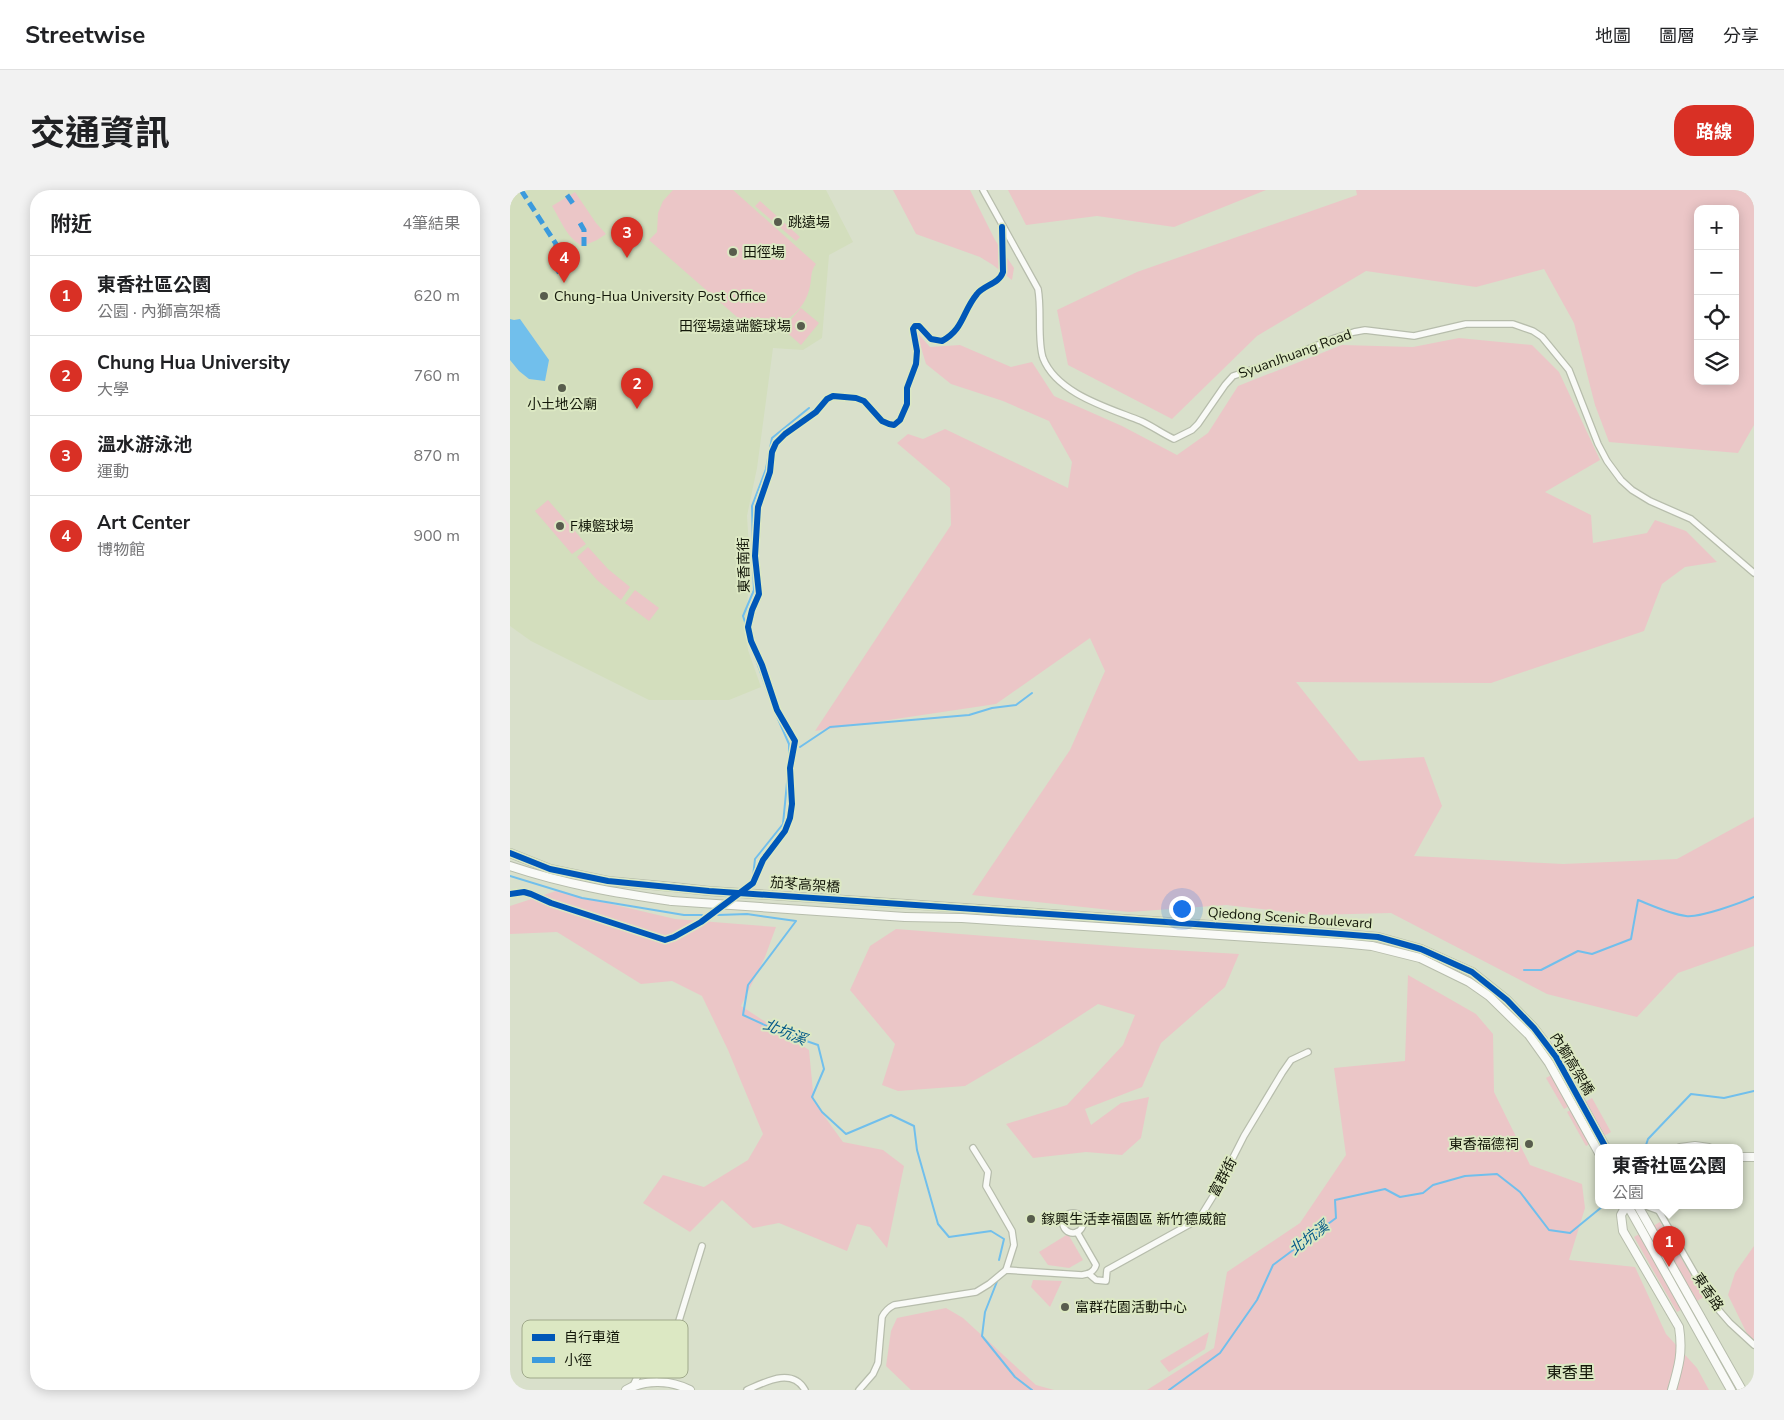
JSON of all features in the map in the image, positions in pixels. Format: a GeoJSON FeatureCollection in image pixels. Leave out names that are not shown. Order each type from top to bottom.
{"type":"FeatureCollection","features":[{"type":"Feature","properties":{"kind":"street","name":"SyuanJhuang Road"},"geometry":{"type":"LineString","coordinates":[[983,190],[1038,290],[1041,304],[1041,344],[1044,358],[1053,373],[1083,398],[1143,422],[1174,440],[1192,430],[1233,376],[1354,332],[1365,330],[1414,336],[1466,324],[1513,324],[1542,337],[1569,370],[1598,444],[1607,461],[1622,480],[1632,490],[1650,501],[1692,519],[1754,573]]}},
{"type":"Feature","properties":{"kind":"street","name":"東香南街"},"geometry":{"type":"LineString","coordinates":[[510,894],[524,892],[532,894],[551,903],[665,940],[700,922],[753,883],[763,860],[785,830],[790,818],[792,804],[789,776],[795,741],[777,710],[762,664],[751,642],[748,626],[759,594],[755,556],[757,514],[770,472],[772,452],[776,443],[785,434],[816,412],[832,396],[856,398],[864,401],[882,421],[889,424],[894,424],[900,420],[907,404],[907,388],[916,364],[917,351],[913,329],[919,326],[931,339],[942,341],[959,328],[976,295],[1002,276],[1002,226]]}},
{"type":"Feature","properties":{"kind":"street","name":"茄苳高架橋"},"geometry":{"type":"LineString","coordinates":[[510,853],[550,869],[608,881],[906,904]]}},
{"type":"Feature","properties":{"kind":"street","name":"茄苳高架橋"},"geometry":{"type":"LineString","coordinates":[[510,866],[540,877],[607,892],[672,901],[905,917]]}},
{"type":"Feature","properties":{"kind":"street","name":"Qiedong Scenic Boulevard"},"geometry":{"type":"LineString","coordinates":[[906,904],[1328,932],[1378,938],[1422,949],[1454,962],[1472,972],[1507,1000]]}},
{"type":"Feature","properties":{"kind":"street","name":"Qiedong Scenic Boulevard"},"geometry":{"type":"LineString","coordinates":[[905,917],[962,918],[1372,946],[1420,958],[1470,982],[1500,1007]]}},
{"type":"Feature","properties":{"kind":"street","name":"內獅高架橋"},"geometry":{"type":"LineString","coordinates":[[1507,1000],[1534,1028],[1556,1057],[1604,1144]]}},
{"type":"Feature","properties":{"kind":"street","name":"內獅高架橋"},"geometry":{"type":"LineString","coordinates":[[1500,1007],[1529,1035],[1549,1063],[1595,1146]]}},
{"type":"Feature","properties":{"kind":"street","name":"富群街"},"geometry":{"type":"LineString","coordinates":[[1107,1270],[1199,1219],[1215,1193],[1244,1136],[1282,1073],[1291,1060],[1308,1052]]}},
{"type":"Feature","properties":{"kind":"street"},"geometry":{"type":"LineString","coordinates":[[859,1390],[873,1374],[878,1363],[882,1317],[889,1307],[976,1292],[1006,1270],[1014,1245],[1012,1231],[986,1186],[988,1172],[973,1148]]}},
{"type":"Feature","properties":{"kind":"street"},"geometry":{"type":"LineString","coordinates":[[1625,1209],[1620,1216],[1624,1232],[1679,1327],[1682,1344],[1680,1363],[1672,1390]]}},
{"type":"Feature","properties":{"kind":"street"},"geometry":{"type":"LineString","coordinates":[[1629,1209],[1731,1390]]}},
{"type":"Feature","properties":{"kind":"street"},"geometry":{"type":"LineString","coordinates":[[1640,1209],[1742,1390]]}},
{"type":"Feature","properties":{"kind":"street","name":"東香路"},"geometry":{"type":"LineString","coordinates":[[1657,1209],[1710,1300],[1730,1323],[1754,1345]]}},
{"type":"Feature","properties":{"kind":"street"},"geometry":{"type":"LineString","coordinates":[[1077,1232],[1095,1261],[1095,1269]]}},
{"type":"Feature","properties":{"kind":"street"},"geometry":{"type":"LineString","coordinates":[[679,1320],[702,1246]]}},
{"type":"Feature","properties":{"kind":"street"},"geometry":{"type":"LineString","coordinates":[[1006,1270],[1082,1275],[1089,1274],[1095,1269],[1107,1270],[1106,1281],[1096,1280],[1089,1274]]}},
{"type":"Feature","properties":{"kind":"street"},"geometry":{"type":"LineString","coordinates":[[747,1390],[782,1377],[795,1380],[805,1390]]}},
{"type":"Feature","properties":{"kind":"street"},"geometry":{"type":"LineString","coordinates":[[630,1388],[660,1382],[674,1384],[690,1390]]}},
{"type":"Feature","properties":{"kind":"shaded area"},"geometry":{"type":"Polygon","coordinates":[[[510,190],[826,190],[853,242],[829,255],[822,338],[803,350],[773,348],[757,468],[747,516],[750,563],[746,627],[748,650],[761,687],[729,700],[649,700],[531,641],[510,626],[510,190]]]}},
{"type":"Feature","properties":{"kind":"shaded area","name":"田徑場"},"geometry":{"type":"Polygon","coordinates":[[[673,190],[733,190],[816,264],[812,272],[807,295],[792,316],[776,324],[758,326],[753,331],[649,240],[657,232],[658,213],[663,201],[673,190]]]}},
{"type":"Feature","properties":{"kind":"shaded area"},"geometry":{"type":"Polygon","coordinates":[[[893,190],[970,190],[995,240],[1014,268],[1012,280],[980,257],[916,234],[893,190]]]}},
{"type":"Feature","properties":{"kind":"shaded area"},"geometry":{"type":"Polygon","coordinates":[[[1008,190],[1266,190],[1174,227],[1097,216],[1026,225],[1008,190]]]}},
{"type":"Feature","properties":{"kind":"shaded area"},"geometry":{"type":"Polygon","coordinates":[[[1356,190],[1754,190],[1754,425],[1738,453],[1609,442],[1595,405],[1574,323],[1544,269],[1476,287],[1366,271],[1257,336],[1172,419],[1068,365],[1057,310],[1137,272],[1357,195],[1356,190]]]}},
{"type":"Feature","properties":{"kind":"shaded area"},"geometry":{"type":"Polygon","coordinates":[[[575,192],[596,223],[606,234],[583,246],[569,234],[552,206],[575,192]]]}},
{"type":"Feature","properties":{"kind":"shaded area","name":"跳遠場"},"geometry":{"type":"Polygon","coordinates":[[[760,201],[800,237],[796,241],[755,206],[760,201]]]}},
{"type":"Feature","properties":{"kind":"shaded area","name":"田徑場遠端籃球場"},"geometry":{"type":"Polygon","coordinates":[[[801,308],[819,323],[801,345],[783,329],[801,308]]]}},
{"type":"Feature","properties":{"kind":"shaded area"},"geometry":{"type":"Polygon","coordinates":[[[916,331],[930,347],[960,345],[1011,367],[1032,362],[1054,396],[1122,426],[1177,455],[1208,433],[1238,386],[1342,345],[1413,347],[1459,338],[1532,345],[1559,372],[1600,460],[1545,492],[1591,515],[1593,543],[1647,533],[1655,520],[1686,531],[1717,562],[1685,567],[1662,584],[1644,631],[1491,683],[1296,682],[1359,761],[1424,757],[1442,806],[1414,856],[1563,864],[1677,859],[1754,817],[1754,946],[1678,973],[1637,1017],[1547,994],[1391,913],[1313,915],[1226,905],[1129,912],[972,895],[1070,750],[1105,671],[1090,638],[996,704],[815,731],[951,525],[950,488],[897,443],[908,434],[923,439],[945,429],[1068,488],[1072,462],[1049,421],[1003,401],[951,384],[926,364],[916,331]]]}},
{"type":"Feature","properties":{"kind":"shaded area","name":"F棟籃球場"},"geometry":{"type":"Polygon","coordinates":[[[548,500],[586,544],[572,554],[535,511],[548,500]]]}},
{"type":"Feature","properties":{"kind":"shaded area"},"geometry":{"type":"Polygon","coordinates":[[[588,547],[608,569],[630,587],[621,600],[597,580],[577,557],[588,547]]]}},
{"type":"Feature","properties":{"kind":"shaded area"},"geometry":{"type":"Polygon","coordinates":[[[635,590],[659,608],[649,621],[625,603],[635,590]]]}},
{"type":"Feature","properties":{"kind":"shaded area"},"geometry":{"type":"Polygon","coordinates":[[[556,891],[675,919],[776,927],[765,957],[741,1006],[809,1050],[814,1102],[843,1142],[883,1150],[904,1166],[887,1248],[870,1227],[857,1224],[847,1251],[779,1223],[753,1228],[722,1200],[690,1232],[643,1203],[663,1175],[704,1187],[748,1160],[763,1134],[728,1050],[702,996],[672,981],[641,984],[557,932],[510,934],[510,906],[556,891]]]}},
{"type":"Feature","properties":{"kind":"shaded area"},"geometry":{"type":"Polygon","coordinates":[[[896,929],[1239,954],[1225,987],[1161,1043],[1142,1087],[1085,1109],[1091,1125],[1121,1103],[1149,1097],[1141,1138],[1122,1155],[1086,1152],[1033,1158],[1006,1124],[1067,1105],[1123,1045],[1135,1015],[1098,1004],[1038,1043],[965,1086],[898,1091],[882,1085],[895,1044],[850,990],[870,946],[896,929]]]}},
{"type":"Feature","properties":{"kind":"shaded area"},"geometry":{"type":"Polygon","coordinates":[[[1408,975],[1476,1014],[1493,1034],[1494,1092],[1530,1165],[1582,1184],[1585,1208],[1569,1260],[1635,1267],[1666,1334],[1697,1368],[1709,1390],[1147,1390],[1214,1348],[1227,1272],[1300,1223],[1346,1155],[1334,1068],[1405,1061],[1408,975]]]}},
{"type":"Feature","properties":{"kind":"shaded area"},"geometry":{"type":"Polygon","coordinates":[[[1572,1064],[1589,1095],[1564,1109],[1546,1078],[1572,1064]]]}},
{"type":"Feature","properties":{"kind":"shaded area"},"geometry":{"type":"Polygon","coordinates":[[[1592,1098],[1611,1132],[1586,1146],[1567,1112],[1592,1098]]]}},
{"type":"Feature","properties":{"kind":"shaded area"},"geometry":{"type":"Polygon","coordinates":[[[1660,1222],[1704,1297],[1677,1312],[1634,1237],[1660,1222]]]}},
{"type":"Feature","properties":{"kind":"shaded area"},"geometry":{"type":"Polygon","coordinates":[[[1068,1234],[1083,1260],[1069,1268],[1048,1265],[1039,1252],[1068,1234]]]}},
{"type":"Feature","properties":{"kind":"shaded area"},"geometry":{"type":"Polygon","coordinates":[[[1754,1246],[1754,1348],[1728,1295],[1735,1273],[1754,1246]]]}},
{"type":"Feature","properties":{"kind":"shaded area"},"geometry":{"type":"Polygon","coordinates":[[[1033,1280],[1062,1281],[1050,1307],[1031,1287],[1033,1280]]]}},
{"type":"Feature","properties":{"kind":"shaded area"},"geometry":{"type":"Polygon","coordinates":[[[946,1308],[963,1318],[1036,1385],[1054,1390],[911,1390],[886,1366],[891,1331],[897,1318],[946,1308]]]}},
{"type":"Feature","properties":{"kind":"shaded area"},"geometry":{"type":"Polygon","coordinates":[[[1209,1332],[1205,1349],[1169,1372],[1160,1361],[1209,1332]]]}},
{"type":"Feature","properties":{"kind":"water"},"geometry":{"type":"Polygon","coordinates":[[[510,319],[520,319],[549,360],[545,381],[529,379],[510,360],[510,319]]]}},
{"type":"Feature","properties":{"kind":"waterway"},"geometry":{"type":"LineString","coordinates":[[753,547],[752,506],[766,469],[772,438],[809,408]]}},
{"type":"Feature","properties":{"kind":"waterway"},"geometry":{"type":"LineString","coordinates":[[746,625],[743,616],[754,590],[753,565]]}},
{"type":"Feature","properties":{"kind":"waterway"},"geometry":{"type":"LineString","coordinates":[[754,654],[770,699]]}},
{"type":"Feature","properties":{"kind":"waterway"},"geometry":{"type":"LineString","coordinates":[[800,747],[830,727],[969,715],[992,708],[1016,705],[1032,693]]}},
{"type":"Feature","properties":{"kind":"waterway"},"geometry":{"type":"LineString","coordinates":[[775,712],[789,744],[789,760]]}},
{"type":"Feature","properties":{"kind":"waterway"},"geometry":{"type":"LineString","coordinates":[[753,877],[755,859],[783,824],[788,772]]}},
{"type":"Feature","properties":{"kind":"waterway","name":"北坑溪"},"geometry":{"type":"LineString","coordinates":[[510,876],[582,898],[684,915],[702,915]]}},
{"type":"Feature","properties":{"kind":"waterway"},"geometry":{"type":"LineString","coordinates":[[1524,970],[1541,970],[1578,951],[1592,954],[1631,939],[1638,900],[1674,914],[1692,916],[1720,910],[1754,897]]}},
{"type":"Feature","properties":{"kind":"waterway","name":"北坑溪"},"geometry":{"type":"LineString","coordinates":[[718,915],[747,914],[796,921],[748,985],[743,1015],[780,1032],[818,1045],[824,1069],[812,1097],[822,1112],[846,1134],[891,1115],[914,1126],[917,1150],[938,1224],[949,1237],[991,1231],[1004,1239],[999,1260]]}},
{"type":"Feature","properties":{"kind":"waterway","name":"北坑溪"},"geometry":{"type":"LineString","coordinates":[[1646,1144],[1648,1139],[1691,1094],[1724,1098],[1754,1091]]}},
{"type":"Feature","properties":{"kind":"waterway","name":"北坑溪"},"geometry":{"type":"LineString","coordinates":[[1169,1390],[1220,1353],[1257,1300],[1273,1265],[1336,1218],[1335,1200],[1385,1189],[1400,1197],[1423,1193],[1433,1185],[1465,1176],[1497,1174],[1520,1192],[1549,1230],[1570,1233],[1599,1209]]}},
{"type":"Feature","properties":{"kind":"waterway","name":"北坑溪"},"geometry":{"type":"LineString","coordinates":[[998,1279],[985,1312],[982,1336],[1015,1377],[1032,1390]]}},
{"type":"Feature","properties":{"kind":"marked path"},"geometry":{"type":"LineString","coordinates":[[521,190],[556,244],[555,253]]}},
{"type":"Feature","properties":{"kind":"marked path"},"geometry":{"type":"LineString","coordinates":[[567,195],[574,205]]}},
{"type":"Feature","properties":{"kind":"marked path"},"geometry":{"type":"LineString","coordinates":[[580,223],[584,230],[584,246]]}},
{"type":"Feature","properties":{"kind":"marked path"},"geometry":{"type":"LineString","coordinates":[[556,272],[565,267],[565,252]]}},
{"type":"Feature","properties":{"kind":"cycle path"},"geometry":{"type":"LineString","coordinates":[[510,894],[524,892],[531,894],[551,903],[665,940],[701,922],[753,883],[763,860],[785,831],[790,818],[792,804],[790,768],[795,741],[777,710],[762,665],[751,641],[748,627],[752,610],[759,594],[755,556],[758,507],[770,472],[772,452],[776,443],[785,434],[816,412],[827,399],[833,396],[856,398],[864,401],[882,421],[889,424],[894,425],[900,420],[907,404],[907,388],[916,364],[917,351],[913,329],[915,326],[919,326],[931,339],[942,341],[955,331],[977,294],[983,288],[995,282],[1003,272],[1002,227]]}},
{"type":"Feature","properties":{"kind":"cycle path"},"geometry":{"type":"LineString","coordinates":[[510,853],[550,869],[608,881],[709,891],[1378,937],[1421,949],[1472,972],[1507,1000],[1534,1028],[1556,1057],[1604,1144]]}},
{"type":"Feature","properties":{"kind":"place","name":"跳遠場"},"geometry":{"type":"Point","coordinates":[778,222]}},
{"type":"Feature","properties":{"kind":"place","name":"田徑場"},"geometry":{"type":"Point","coordinates":[733,252]}},
{"type":"Feature","properties":{"kind":"place","name":"溫水游泳池"},"geometry":{"type":"Point","coordinates":[627,258]}},
{"type":"Feature","properties":{"kind":"place","name":"Art Center"},"geometry":{"type":"Point","coordinates":[564,283]}},
{"type":"Feature","properties":{"kind":"place","name":"Chung-Hua University Post Office"},"geometry":{"type":"Point","coordinates":[544,296]}},
{"type":"Feature","properties":{"kind":"place","name":"田徑場遠端籃球場"},"geometry":{"type":"Point","coordinates":[801,326]}},
{"type":"Feature","properties":{"kind":"place","name":"小土地公廟"},"geometry":{"type":"Point","coordinates":[562,388]}},
{"type":"Feature","properties":{"kind":"place","name":"Chung Hua University"},"geometry":{"type":"Point","coordinates":[637,409]}},
{"type":"Feature","properties":{"kind":"place","name":"F棟籃球場"},"geometry":{"type":"Point","coordinates":[560,526]}},
{"type":"Feature","properties":{"kind":"place","name":"東香福德祠"},"geometry":{"type":"Point","coordinates":[1529,1144]}},
{"type":"Feature","properties":{"kind":"place","name":"鎵興生活幸福園區 新竹德威館"},"geometry":{"type":"Point","coordinates":[1031,1219]}},
{"type":"Feature","properties":{"kind":"place","name":"東香社區公園"},"geometry":{"type":"Point","coordinates":[1669,1267]}},
{"type":"Feature","properties":{"kind":"place","name":"富群花園活動中心"},"geometry":{"type":"Point","coordinates":[1065,1307]}},
{"type":"Feature","properties":{"kind":"district","name":"東香里"},"geometry":{"type":"Point","coordinates":[1570,1373]}}]}
